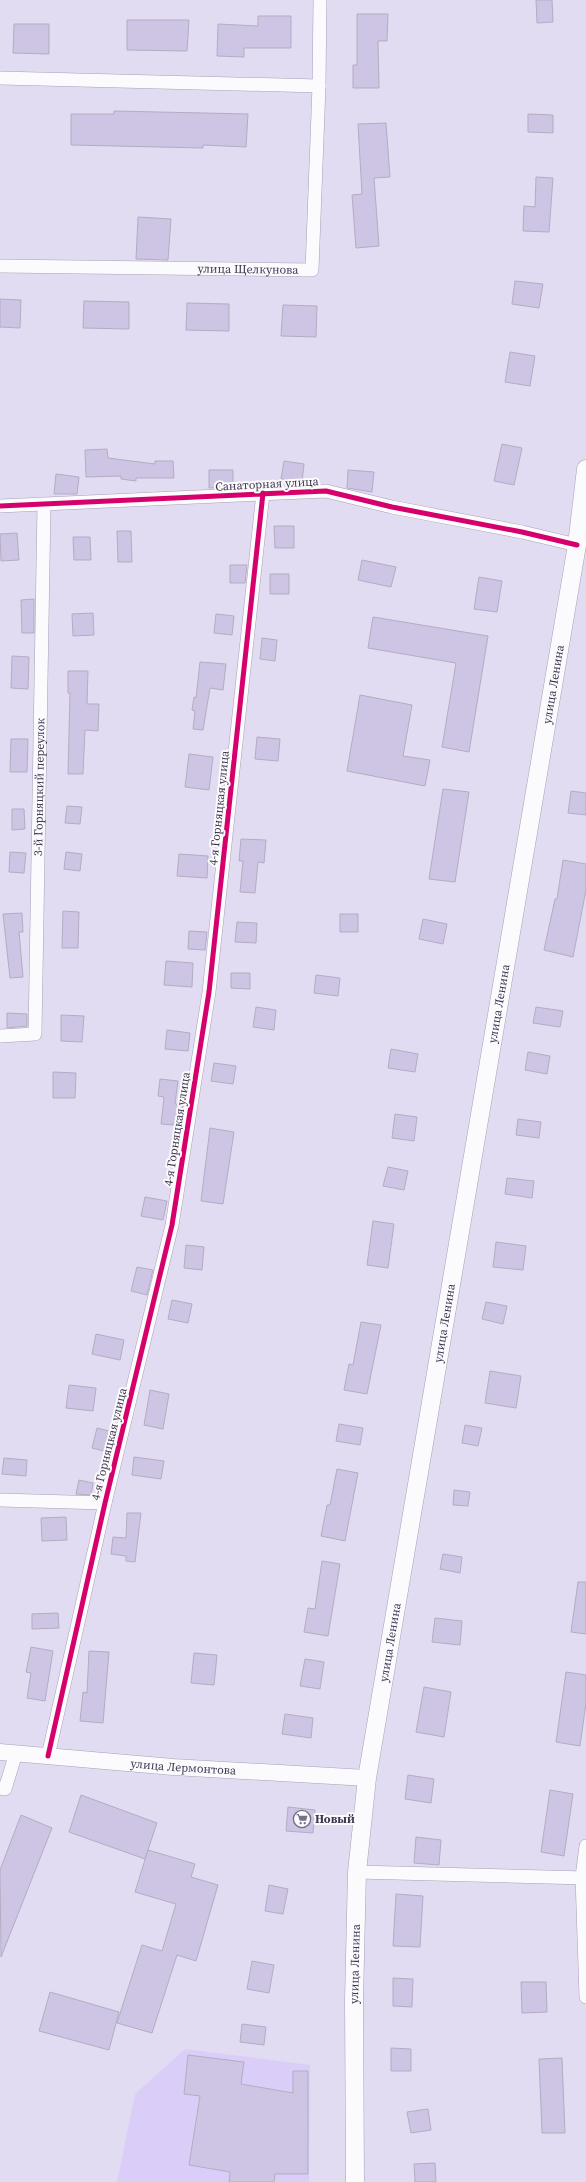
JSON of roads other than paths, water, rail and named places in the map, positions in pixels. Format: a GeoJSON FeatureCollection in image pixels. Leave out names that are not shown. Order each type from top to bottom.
{"type":"FeatureCollection","features":[{"type":"Feature","properties":{"kind":"main road","name":"улица Ленина"},"geometry":{"type":"LineString","coordinates":[[355,2182],[354,2000],[357,1872],[367,1778],[577,545],[586,469]]}},
{"type":"Feature","properties":{"kind":"street","name":"улица Щелкунова"},"geometry":{"type":"LineString","coordinates":[[0,266],[312,270],[319,86],[320,0]]}},
{"type":"Feature","properties":{"kind":"street"},"geometry":{"type":"LineString","coordinates":[[0,78],[319,86]]}},
{"type":"Feature","properties":{"kind":"street","name":"Санаторная улица"},"geometry":{"type":"LineString","coordinates":[[0,506],[326,491],[392,507],[522,532],[577,545]]}},
{"type":"Feature","properties":{"kind":"street","name":"4-я Горняцкая улица"},"geometry":{"type":"LineString","coordinates":[[48,1756],[105,1503],[172,1225],[208,1000],[263,493]]}},
{"type":"Feature","properties":{"kind":"street","name":"3-й Горняцкий переулок"},"geometry":{"type":"LineString","coordinates":[[0,1036],[35,1034],[44,505]]}},
{"type":"Feature","properties":{"kind":"street"},"geometry":{"type":"LineString","coordinates":[[0,1500],[105,1503]]}},
{"type":"Feature","properties":{"kind":"street","name":"улица Лермонтова"},"geometry":{"type":"LineString","coordinates":[[0,1752],[173,1767],[367,1778]]}},
{"type":"Feature","properties":{"kind":"street"},"geometry":{"type":"LineString","coordinates":[[0,1788],[5,1789],[16,1753]]}},
{"type":"Feature","properties":{"kind":"street"},"geometry":{"type":"LineString","coordinates":[[586,1846],[584,1878],[586,1997]]}},
{"type":"Feature","properties":{"kind":"street"},"geometry":{"type":"LineString","coordinates":[[357,1872],[584,1878]]}},
{"type":"Feature","properties":{"kind":"place","name":"Новый"},"geometry":{"type":"Point","coordinates":[302,1819]}}]}
